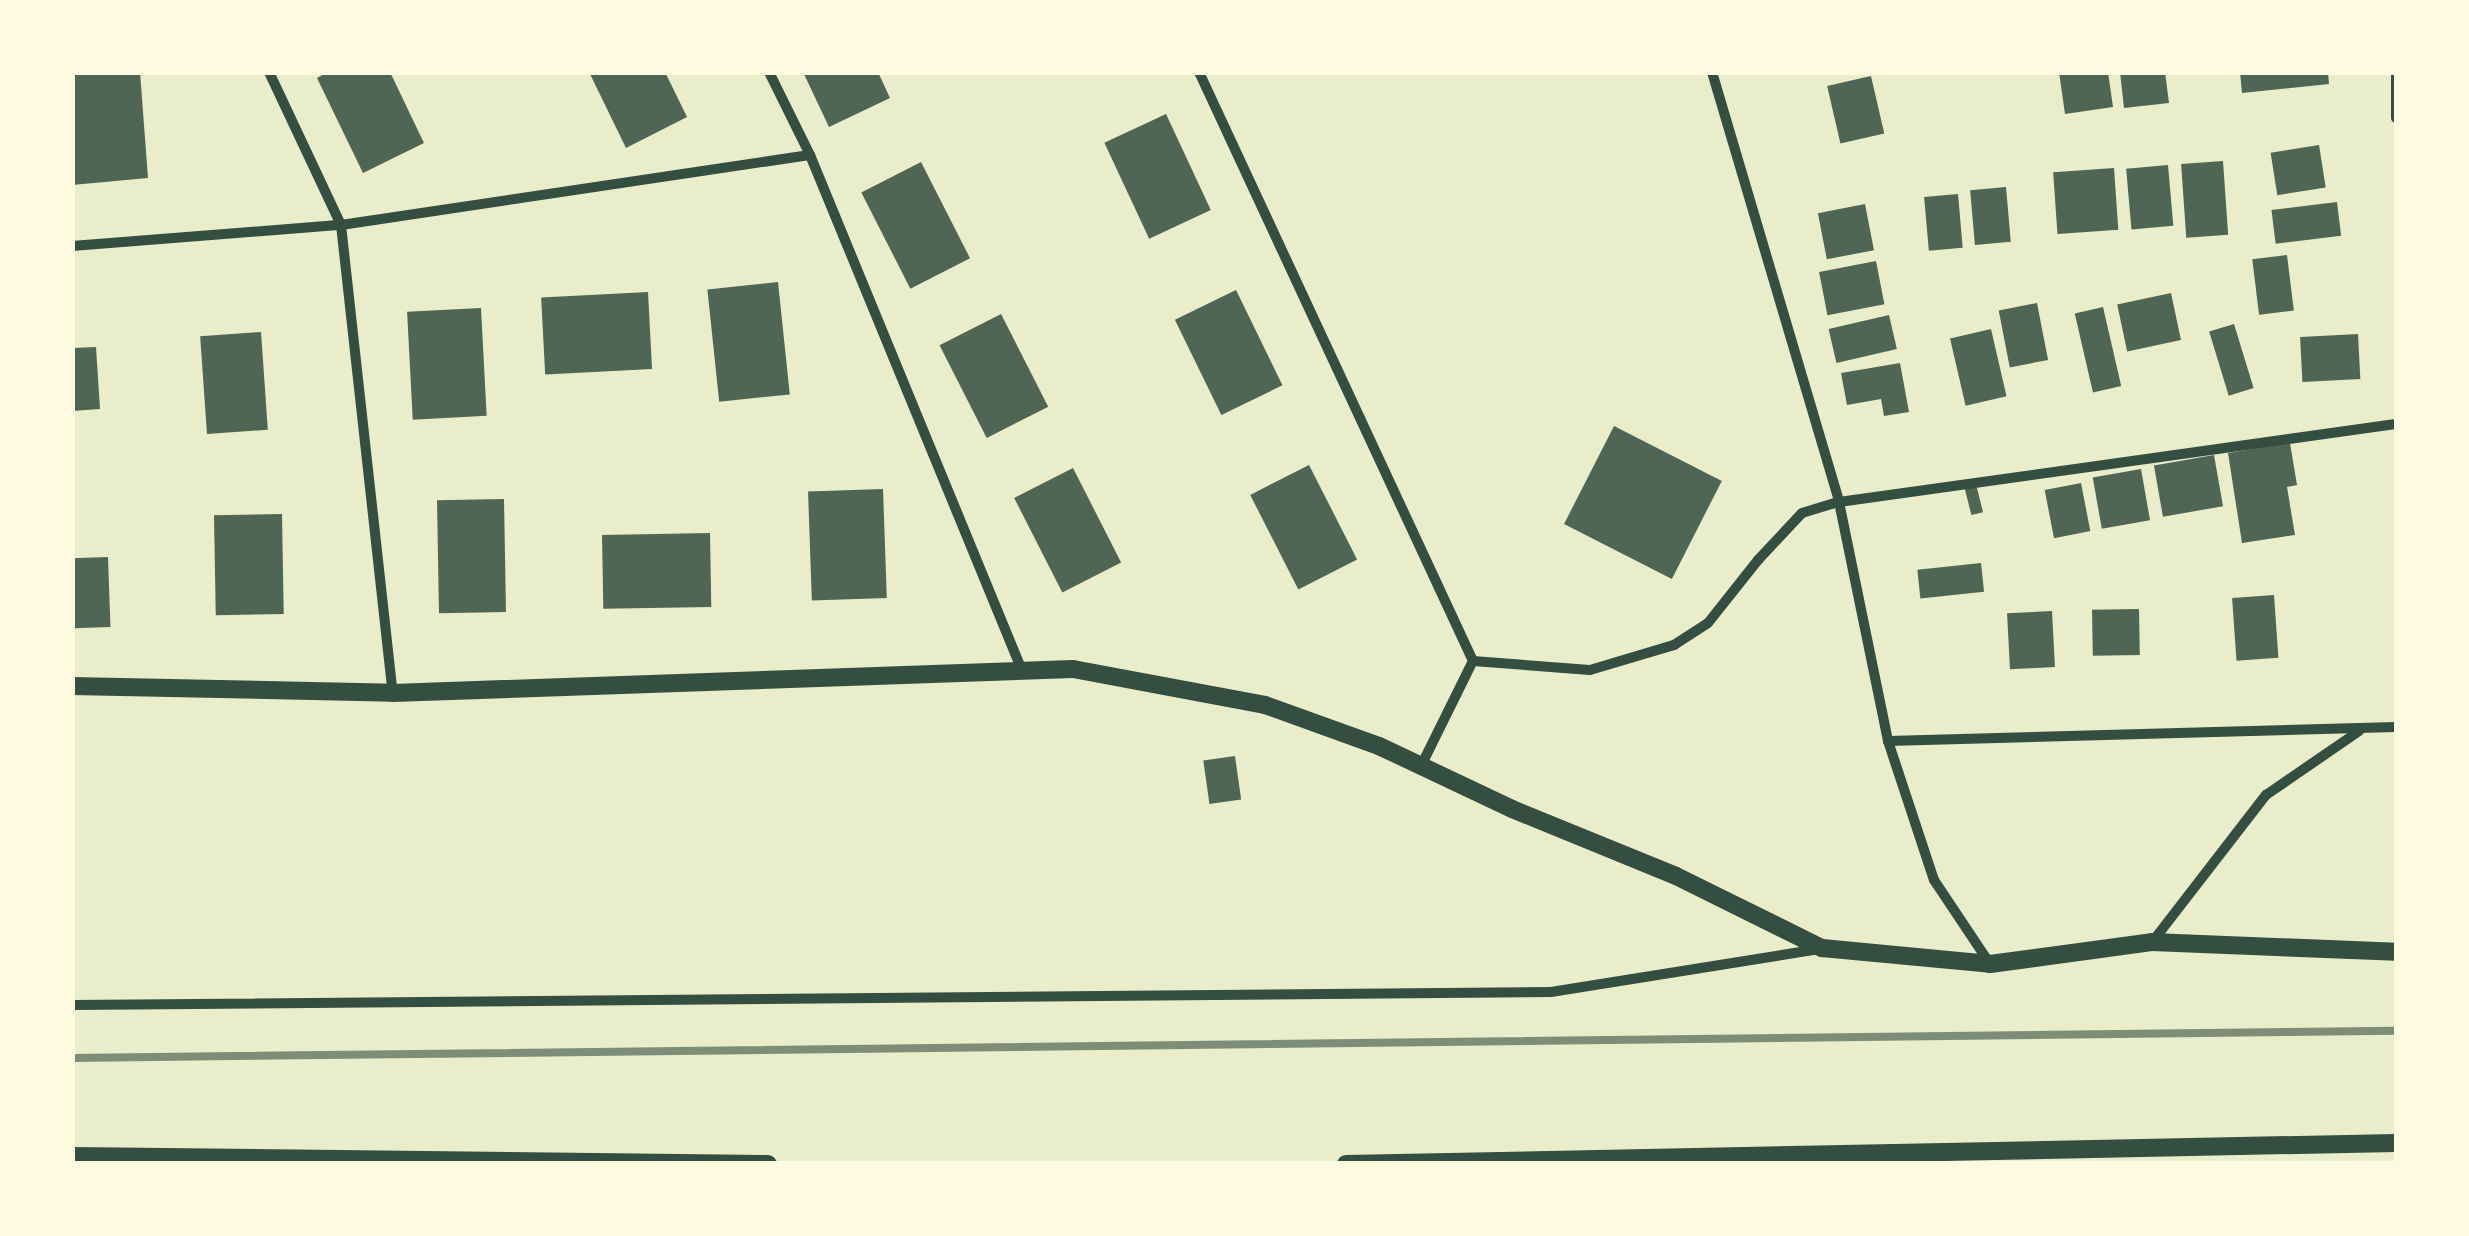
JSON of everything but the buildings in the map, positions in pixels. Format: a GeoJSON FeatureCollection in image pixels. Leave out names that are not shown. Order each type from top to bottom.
{"type":"FeatureCollection","features":[{"type":"Feature","properties":{"kind":"street"},"geometry":{"type":"LineString","coordinates":[[270,72],[341,225],[393,693]]}},
{"type":"Feature","properties":{"kind":"street"},"geometry":{"type":"LineString","coordinates":[[769,72],[810,154],[1021,668]]}},
{"type":"Feature","properties":{"kind":"street"},"geometry":{"type":"LineString","coordinates":[[1199,72],[1473,661]]}},
{"type":"Feature","properties":{"kind":"street"},"geometry":{"type":"LineString","coordinates":[[1712,72],[1839,502],[1888,741],[1934,880],[1990,964]]}},
{"type":"Feature","properties":{"kind":"street"},"geometry":{"type":"LineString","coordinates":[[2396,72],[2396,118]]}},
{"type":"Feature","properties":{"kind":"street"},"geometry":{"type":"LineString","coordinates":[[72,246],[341,225],[810,154]]}},
{"type":"Feature","properties":{"kind":"street"},"geometry":{"type":"LineString","coordinates":[[1473,661],[1590,670],[1674,645],[1708,622],[1802,513],[1839,502],[2396,424]]}},
{"type":"Feature","properties":{"kind":"street"},"geometry":{"type":"LineString","coordinates":[[1421,766],[1473,661]]}},
{"type":"Feature","properties":{"kind":"street"},"geometry":{"type":"LineString","coordinates":[[72,686],[393,693],[1072,669],[1266,705],[1421,766],[1676,876],[1822,948]]}},
{"type":"Feature","properties":{"kind":"street"},"geometry":{"type":"LineString","coordinates":[[1888,741],[2396,727]]}},
{"type":"Feature","properties":{"kind":"street"},"geometry":{"type":"LineString","coordinates":[[2152,942],[2266,794],[2361,729]]}},
{"type":"Feature","properties":{"kind":"street"},"geometry":{"type":"LineString","coordinates":[[72,1005],[1551,992],[1822,948],[1990,964],[2152,942],[2396,952]]}},
{"type":"Feature","properties":{"kind":"street"},"geometry":{"type":"LineString","coordinates":[[1346,1164],[2396,1143]]}},
{"type":"Feature","properties":{"kind":"street"},"geometry":{"type":"LineString","coordinates":[[72,1156],[768,1164]]}},
{"type":"Feature","properties":{"kind":"railway"},"geometry":{"type":"LineString","coordinates":[[72,1058],[2396,1031]]}}]}
